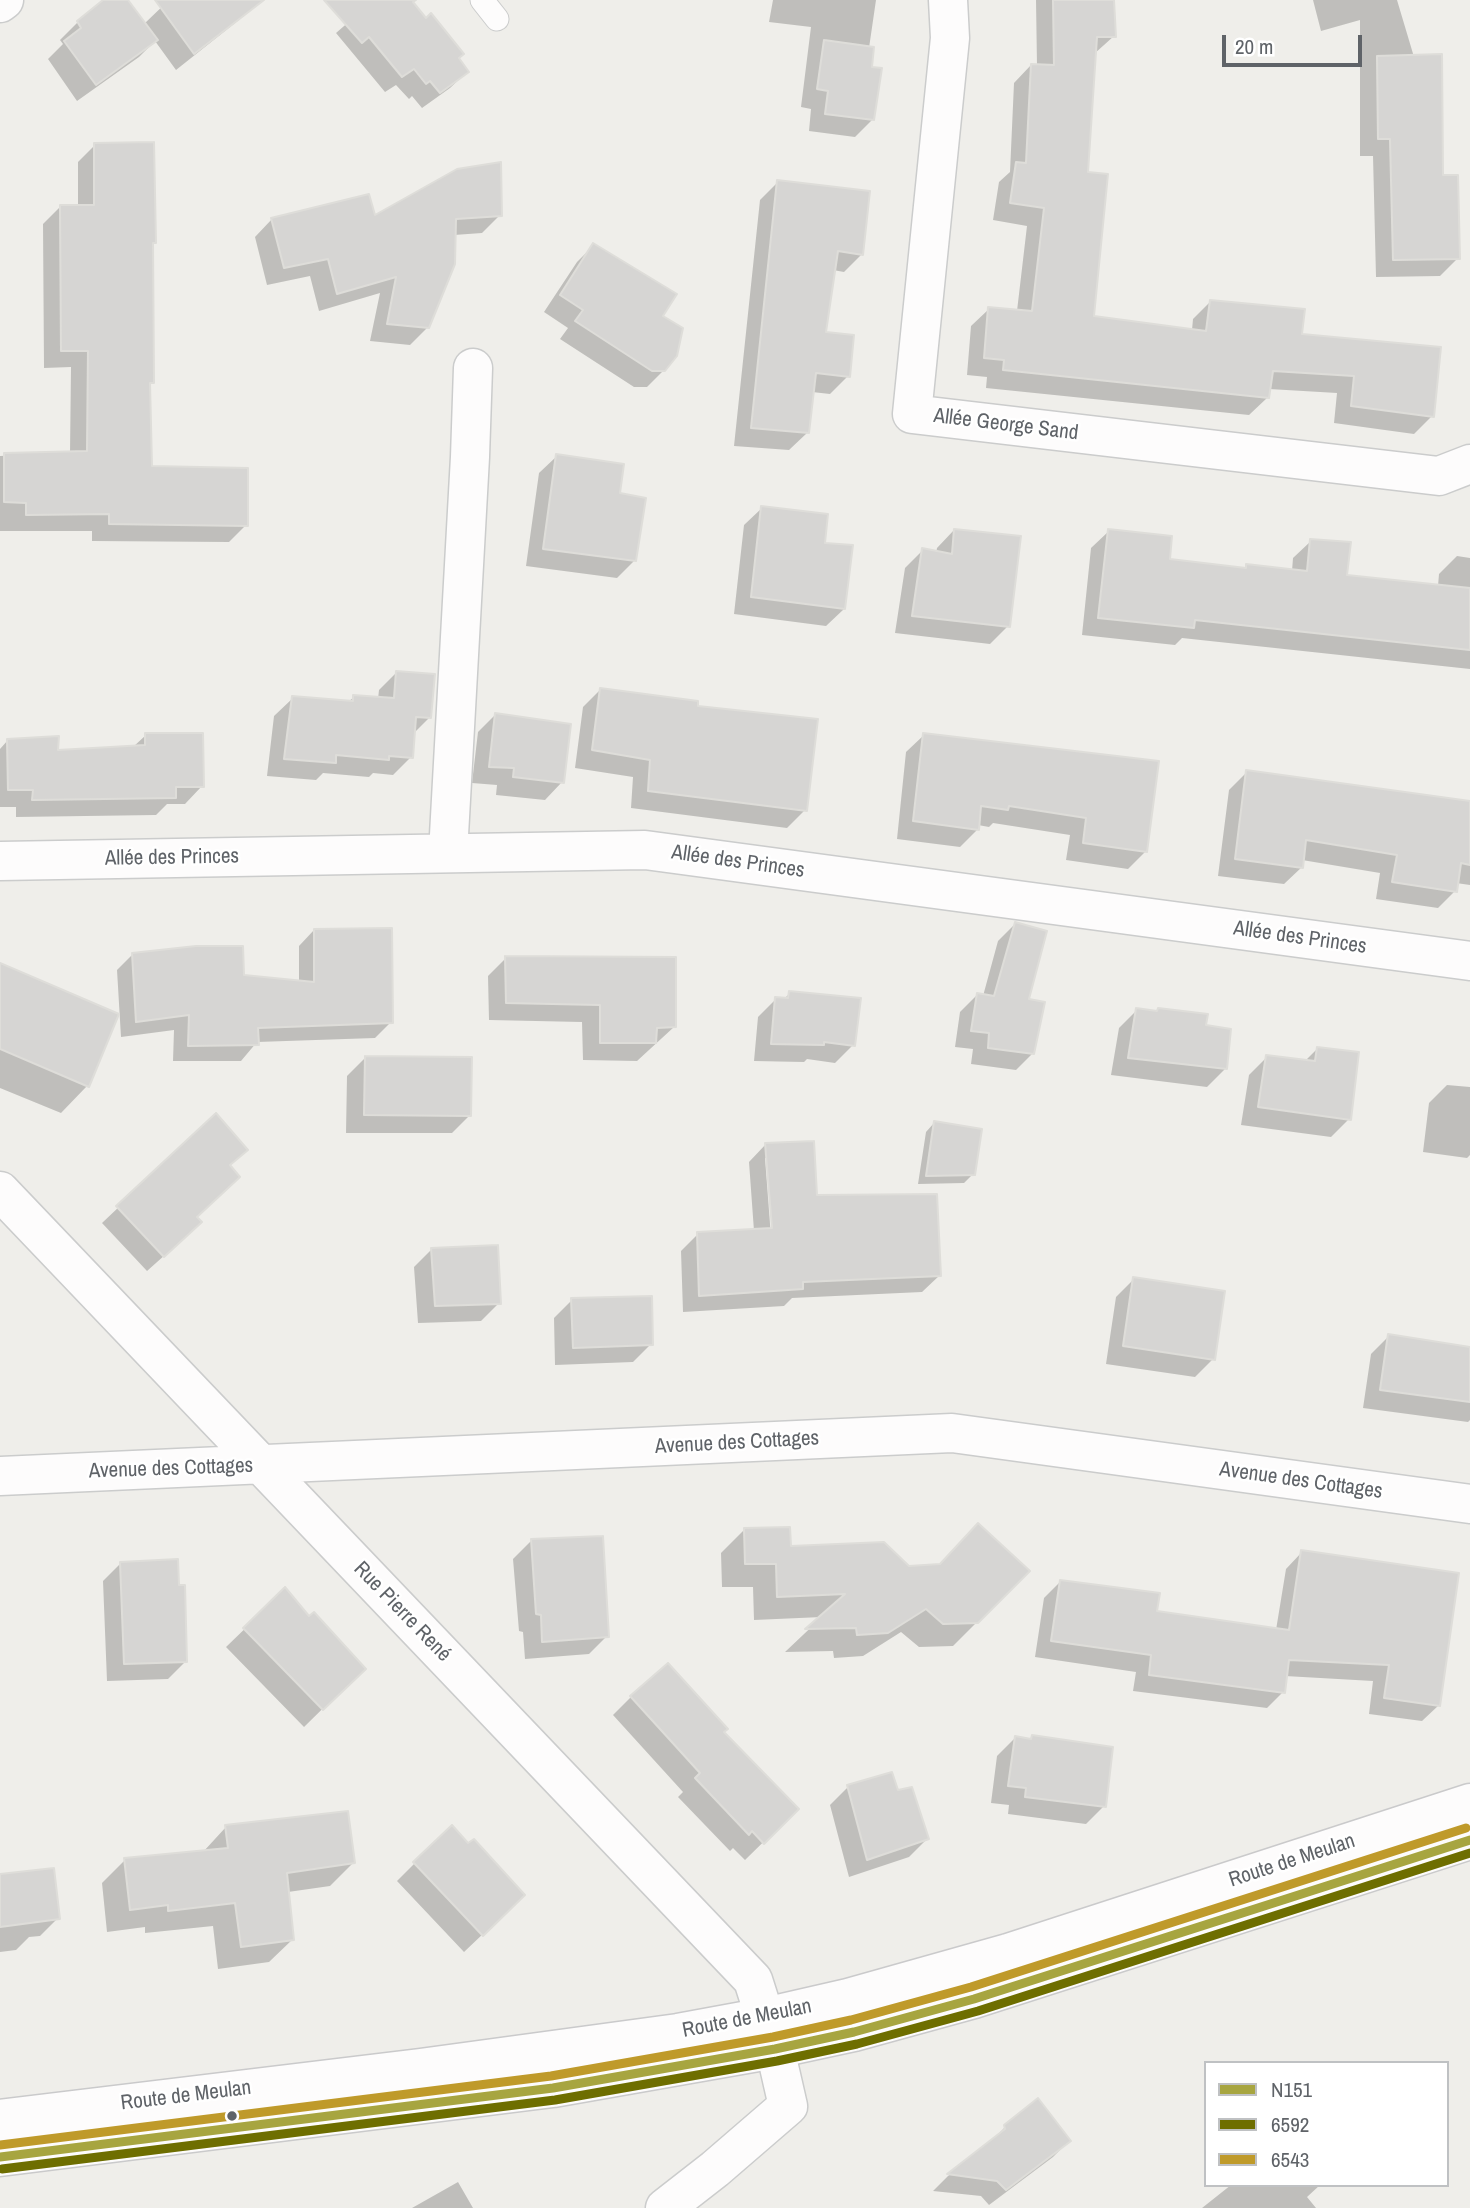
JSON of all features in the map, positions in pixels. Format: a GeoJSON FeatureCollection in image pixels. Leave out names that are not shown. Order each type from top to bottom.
{"type":"FeatureCollection","features":[{"type":"Feature","properties":{"kind":"street","name":"Allée George Sand"},"geometry":{"type":"LineString","coordinates":[[948,0],[950,38],[912,414],[1439,476],[1470,464]]}},
{"type":"Feature","properties":{"kind":"street"},"geometry":{"type":"LineString","coordinates":[[448,853],[473,368]]}},
{"type":"Feature","properties":{"kind":"street","name":"Allée des Princes"},"geometry":{"type":"LineString","coordinates":[[0,861],[645,850],[1470,961]]}},
{"type":"Feature","properties":{"kind":"street","name":"Rue Pierre René"},"geometry":{"type":"LineString","coordinates":[[0,1191],[753,1980],[789,2106],[665,2208]]}},
{"type":"Feature","properties":{"kind":"street","name":"Avenue des Cottages"},"geometry":{"type":"LineString","coordinates":[[0,1476],[952,1433],[1470,1504]]}},
{"type":"Feature","properties":{"kind":"street","name":"Route de Meulan"},"geometry":{"type":"LineString","coordinates":[[0,2157],[553,2088],[770,2033],[848,1998],[1008,1953],[1470,1803]]}},
{"type":"Feature","properties":{"kind":"street","name":"Route de Meulan"},"geometry":{"type":"LineString","coordinates":[[0,2119],[678,2033],[854,2032],[974,1999],[1470,1840]]}},
{"type":"Feature","properties":{"kind":"lane"},"geometry":{"type":"LineString","coordinates":[[482,0],[496,19]]}},
{"type":"Feature","properties":{"kind":"building"},"geometry":{"type":"Polygon","coordinates":[[[103,0],[128,0],[158,40],[96,85],[64,41],[81,28],[77,21],[103,0]]]}},
{"type":"Feature","properties":{"kind":"building"},"geometry":{"type":"Polygon","coordinates":[[[155,0],[264,0],[194,54],[155,0]]]}},
{"type":"Feature","properties":{"kind":"building"},"geometry":{"type":"Polygon","coordinates":[[[324,0],[416,0],[413,2],[426,18],[431,13],[464,54],[459,58],[469,72],[440,93],[430,81],[426,84],[414,69],[402,77],[369,37],[362,43],[324,0]]]}},
{"type":"Feature","properties":{"kind":"building"},"geometry":{"type":"Polygon","coordinates":[[[1053,0],[1114,0],[1116,37],[1097,37],[1088,172],[1108,174],[1094,316],[1206,331],[1210,300],[1305,309],[1302,334],[1441,347],[1434,417],[1351,406],[1354,376],[1273,371],[1269,398],[1003,370],[1004,360],[984,358],[988,307],[1032,311],[1044,208],[1010,203],[1016,162],[1026,163],[1031,64],[1054,65],[1053,0]]]}},
{"type":"Feature","properties":{"kind":"building"},"geometry":{"type":"Polygon","coordinates":[[[824,40],[874,47],[872,67],[882,68],[874,120],[825,114],[828,91],[817,89],[824,40]]]}},
{"type":"Feature","properties":{"kind":"building"},"geometry":{"type":"Polygon","coordinates":[[[1442,54],[1443,175],[1458,175],[1460,259],[1393,260],[1390,139],[1378,139],[1377,56],[1442,54]]]}},
{"type":"Feature","properties":{"kind":"building"},"geometry":{"type":"Polygon","coordinates":[[[154,142],[156,243],[153,243],[154,383],[150,383],[152,466],[248,468],[248,526],[109,524],[109,514],[26,515],[26,503],[4,502],[4,453],[87,451],[88,351],[61,351],[60,205],[94,205],[94,143],[154,142]]]}},
{"type":"Feature","properties":{"kind":"building"},"geometry":{"type":"Polygon","coordinates":[[[501,162],[502,216],[456,219],[455,264],[429,328],[387,324],[396,277],[337,294],[328,259],[284,268],[271,218],[369,194],[375,215],[457,169],[501,162]]]}},
{"type":"Feature","properties":{"kind":"building"},"geometry":{"type":"Polygon","coordinates":[[[777,180],[870,191],[863,255],[838,251],[826,332],[854,335],[850,377],[816,373],[809,433],[751,428],[777,180]]]}},
{"type":"Feature","properties":{"kind":"building"},"geometry":{"type":"Polygon","coordinates":[[[593,243],[677,294],[663,316],[683,328],[677,356],[665,371],[652,371],[575,321],[583,310],[560,295],[593,243]]]}},
{"type":"Feature","properties":{"kind":"building"},"geometry":{"type":"Polygon","coordinates":[[[556,454],[624,464],[620,493],[646,498],[636,561],[543,549],[556,454]]]}},
{"type":"Feature","properties":{"kind":"building"},"geometry":{"type":"Polygon","coordinates":[[[761,506],[828,514],[825,543],[853,545],[845,609],[751,597],[761,506]]]}},
{"type":"Feature","properties":{"kind":"building"},"geometry":{"type":"Polygon","coordinates":[[[954,529],[1021,536],[1010,627],[912,616],[922,548],[952,554],[954,529]]]}},
{"type":"Feature","properties":{"kind":"building"},"geometry":{"type":"Polygon","coordinates":[[[1108,529],[1172,536],[1170,559],[1246,568],[1246,564],[1307,571],[1310,539],[1351,542],[1347,575],[1470,588],[1470,650],[1195,620],[1194,628],[1098,618],[1108,529]]]}},
{"type":"Feature","properties":{"kind":"building"},"geometry":{"type":"Polygon","coordinates":[[[396,671],[435,674],[431,718],[416,717],[413,758],[389,756],[389,760],[336,755],[336,763],[284,759],[292,696],[353,701],[353,695],[394,698],[396,671]]]}},
{"type":"Feature","properties":{"kind":"building"},"geometry":{"type":"Polygon","coordinates":[[[600,688],[698,701],[698,706],[818,719],[807,811],[648,791],[650,760],[592,750],[600,688]]]}},
{"type":"Feature","properties":{"kind":"building"},"geometry":{"type":"Polygon","coordinates":[[[495,713],[571,724],[564,783],[513,777],[514,768],[489,767],[495,713]]]}},
{"type":"Feature","properties":{"kind":"building"},"geometry":{"type":"Polygon","coordinates":[[[145,733],[203,733],[204,787],[176,787],[176,798],[32,800],[33,790],[8,790],[7,739],[59,736],[58,750],[145,745],[145,733]]]}},
{"type":"Feature","properties":{"kind":"building"},"geometry":{"type":"Polygon","coordinates":[[[923,733],[1159,761],[1147,852],[1083,843],[1086,818],[1009,806],[1008,810],[981,806],[979,830],[913,821],[923,733]]]}},
{"type":"Feature","properties":{"kind":"building"},"geometry":{"type":"Polygon","coordinates":[[[1246,770],[1470,801],[1470,865],[1461,863],[1457,892],[1392,882],[1397,855],[1306,840],[1303,868],[1235,859],[1246,770]]]}},
{"type":"Feature","properties":{"kind":"building"},"geometry":{"type":"Polygon","coordinates":[[[1015,922],[1047,931],[1029,999],[1045,1002],[1034,1054],[988,1048],[989,1033],[971,1031],[977,993],[994,996],[1015,922]]]}},
{"type":"Feature","properties":{"kind":"building"},"geometry":{"type":"Polygon","coordinates":[[[392,928],[393,1023],[258,1028],[259,1045],[188,1046],[189,1015],[136,1022],[132,953],[196,946],[243,946],[244,975],[314,982],[314,929],[392,928]]]}},
{"type":"Feature","properties":{"kind":"building"},"geometry":{"type":"Polygon","coordinates":[[[505,956],[676,957],[676,1027],[657,1028],[656,1043],[600,1043],[600,1005],[506,1003],[505,956]]]}},
{"type":"Feature","properties":{"kind":"building"},"geometry":{"type":"Polygon","coordinates":[[[0,963],[119,1014],[89,1087],[0,1049],[0,963]]]}},
{"type":"Feature","properties":{"kind":"building"},"geometry":{"type":"Polygon","coordinates":[[[789,991],[861,998],[855,1046],[824,1042],[824,1045],[771,1044],[775,997],[788,998],[789,991]]]}},
{"type":"Feature","properties":{"kind":"building"},"geometry":{"type":"Polygon","coordinates":[[[1136,1008],[1208,1014],[1206,1025],[1231,1029],[1227,1069],[1128,1058],[1136,1008]]]}},
{"type":"Feature","properties":{"kind":"building"},"geometry":{"type":"Polygon","coordinates":[[[1317,1047],[1359,1052],[1351,1120],[1258,1107],[1266,1055],[1315,1061],[1317,1047]]]}},
{"type":"Feature","properties":{"kind":"building"},"geometry":{"type":"Polygon","coordinates":[[[365,1056],[472,1057],[471,1116],[364,1115],[365,1056]]]}},
{"type":"Feature","properties":{"kind":"building"},"geometry":{"type":"Polygon","coordinates":[[[216,1113],[248,1150],[230,1165],[240,1177],[197,1217],[202,1222],[164,1257],[116,1206],[216,1113]]]}},
{"type":"Feature","properties":{"kind":"building"},"geometry":{"type":"Polygon","coordinates":[[[934,1121],[982,1129],[975,1175],[926,1176],[934,1121]]]}},
{"type":"Feature","properties":{"kind":"building"},"geometry":{"type":"Polygon","coordinates":[[[814,1141],[817,1195],[937,1194],[941,1276],[803,1282],[803,1289],[699,1296],[697,1232],[772,1228],[765,1143],[814,1141]]]}},
{"type":"Feature","properties":{"kind":"building"},"geometry":{"type":"Polygon","coordinates":[[[498,1245],[501,1304],[435,1306],[431,1248],[498,1245]]]}},
{"type":"Feature","properties":{"kind":"building"},"geometry":{"type":"Polygon","coordinates":[[[1133,1277],[1225,1291],[1215,1360],[1123,1346],[1133,1277]]]}},
{"type":"Feature","properties":{"kind":"building"},"geometry":{"type":"Polygon","coordinates":[[[652,1296],[653,1345],[573,1348],[571,1298],[652,1296]]]}},
{"type":"Feature","properties":{"kind":"building"},"geometry":{"type":"Polygon","coordinates":[[[1388,1334],[1470,1347],[1470,1402],[1380,1390],[1388,1334]]]}},
{"type":"Feature","properties":{"kind":"building"},"geometry":{"type":"Polygon","coordinates":[[[978,1523],[1030,1571],[978,1623],[943,1624],[926,1609],[888,1633],[857,1635],[856,1628],[805,1629],[845,1594],[777,1597],[776,1564],[745,1564],[744,1528],[790,1527],[791,1546],[884,1542],[909,1566],[940,1564],[978,1523]]]}},
{"type":"Feature","properties":{"kind":"building"},"geometry":{"type":"Polygon","coordinates":[[[603,1536],[609,1637],[542,1642],[541,1615],[536,1614],[531,1539],[603,1536]]]}},
{"type":"Feature","properties":{"kind":"building"},"geometry":{"type":"Polygon","coordinates":[[[1301,1550],[1459,1573],[1440,1706],[1384,1698],[1389,1665],[1289,1660],[1285,1693],[1149,1675],[1151,1655],[1051,1641],[1060,1580],[1160,1593],[1157,1611],[1289,1630],[1301,1550]]]}},
{"type":"Feature","properties":{"kind":"building"},"geometry":{"type":"Polygon","coordinates":[[[178,1559],[179,1585],[185,1585],[187,1662],[124,1664],[120,1562],[178,1559]]]}},
{"type":"Feature","properties":{"kind":"building"},"geometry":{"type":"Polygon","coordinates":[[[285,1587],[309,1616],[314,1612],[366,1669],[323,1710],[243,1628],[285,1587]]]}},
{"type":"Feature","properties":{"kind":"building"},"geometry":{"type":"Polygon","coordinates":[[[668,1663],[728,1729],[724,1732],[799,1809],[764,1844],[752,1831],[749,1835],[695,1778],[700,1773],[630,1696],[668,1663]]]}},
{"type":"Feature","properties":{"kind":"building"},"geometry":{"type":"Polygon","coordinates":[[[1032,1735],[1113,1747],[1106,1807],[1025,1797],[1026,1788],[1008,1786],[1015,1736],[1031,1739],[1032,1735]]]}},
{"type":"Feature","properties":{"kind":"building"},"geometry":{"type":"Polygon","coordinates":[[[892,1772],[898,1790],[912,1787],[929,1839],[867,1860],[847,1785],[892,1772]]]}},
{"type":"Feature","properties":{"kind":"building"},"geometry":{"type":"Polygon","coordinates":[[[348,1811],[355,1863],[287,1873],[294,1940],[241,1947],[235,1903],[168,1911],[168,1905],[130,1910],[124,1858],[228,1848],[225,1825],[348,1811]]]}},
{"type":"Feature","properties":{"kind":"building"},"geometry":{"type":"Polygon","coordinates":[[[452,1825],[468,1843],[474,1839],[525,1895],[483,1936],[413,1862],[452,1825]]]}},
{"type":"Feature","properties":{"kind":"building"},"geometry":{"type":"Polygon","coordinates":[[[54,1868],[60,1919],[0,1927],[0,1874],[54,1868]]]}},
{"type":"Feature","properties":{"kind":"building"},"geometry":{"type":"Polygon","coordinates":[[[1038,2098],[1071,2141],[1006,2190],[997,2181],[947,2174],[1005,2129],[1004,2125],[1038,2098]]]}},
{"type":"Feature","properties":{"kind":"transit line","name":"6543"},"geometry":{"type":"LineString","coordinates":[[0,2145],[551,2076],[773,2037],[851,2020],[971,1987],[1466,1828]]}},
{"type":"Feature","properties":{"kind":"transit line","name":"N151"},"geometry":{"type":"LineString","coordinates":[[0,2157],[553,2088],[775,2049],[854,2032],[974,1999],[1470,1840]]}},
{"type":"Feature","properties":{"kind":"transit line","name":"6592"},"geometry":{"type":"LineString","coordinates":[[2,2169],[555,2100],[777,2061],[857,2044],[978,2011],[1470,1853]]}}]}
